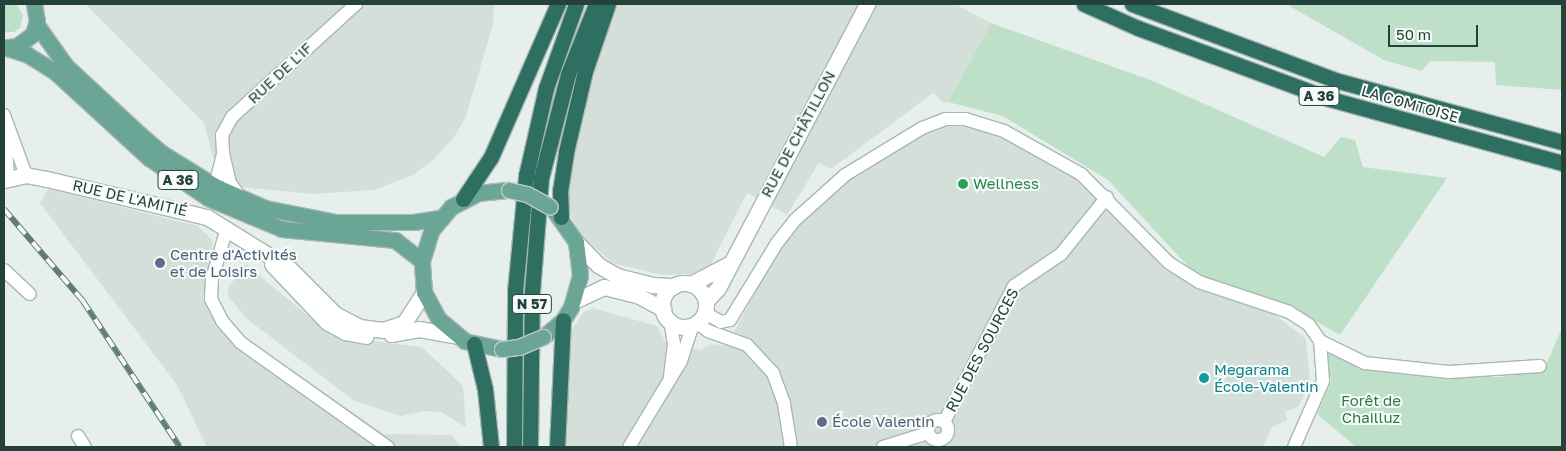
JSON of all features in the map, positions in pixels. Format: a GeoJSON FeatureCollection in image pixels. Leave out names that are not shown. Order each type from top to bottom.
{"type":"FeatureCollection","features":[{"type":"Feature","properties":{"kind":"highway","name":"N 57"},"geometry":{"type":"LineString","coordinates":[[464,199],[491,157],[558,4]]}},
{"type":"Feature","properties":{"kind":"highway","name":"N 57"},"geometry":{"type":"LineString","coordinates":[[514,447],[516,281],[526,176],[546,88],[576,4]]}},
{"type":"Feature","properties":{"kind":"highway","name":"N 57"},"geometry":{"type":"LineString","coordinates":[[530,447],[532,292],[541,178],[568,74],[596,4]]}},
{"type":"Feature","properties":{"kind":"highway","name":"N 57"},"geometry":{"type":"LineString","coordinates":[[555,212],[582,80],[608,4]]}},
{"type":"Feature","properties":{"kind":"highway","name":"LA COMTOISE"},"geometry":{"type":"LineString","coordinates":[[1084,4],[1147,32],[1330,99],[1562,163]]}},
{"type":"Feature","properties":{"kind":"highway","name":"LA COMTOISE"},"geometry":{"type":"LineString","coordinates":[[1132,4],[1335,80],[1562,142]]}},
{"type":"Feature","properties":{"kind":"highway","name":"N 57"},"geometry":{"type":"LineString","coordinates":[[557,447],[563,320]]}},
{"type":"Feature","properties":{"kind":"highway"},"geometry":{"type":"LineString","coordinates":[[474,344],[485,389],[491,447]]}},
{"type":"Feature","properties":{"kind":"main road","name":"A 36"},"geometry":{"type":"LineString","coordinates":[[34,4],[37,25],[66,66],[160,152],[215,186],[241,206],[265,208],[335,222],[414,222],[440,218]]}},
{"type":"Feature","properties":{"kind":"main road","name":"A 36"},"geometry":{"type":"LineString","coordinates":[[6,47],[26,42],[37,25]]}},
{"type":"Feature","properties":{"kind":"main road","name":"A 36"},"geometry":{"type":"LineString","coordinates":[[6,47],[28,54],[54,71],[172,176],[241,206],[282,228],[395,240],[422,261]]}},
{"type":"Feature","properties":{"kind":"main road","name":"N 57"},"geometry":{"type":"LineString","coordinates":[[510,190],[527,194],[555,212],[576,242],[580,275],[574,302],[563,320],[543,337],[519,347],[502,349],[474,344],[457,336],[438,318],[424,292],[422,261],[431,231],[440,218],[464,199],[486,192],[510,190]]}},
{"type":"Feature","properties":{"kind":"street","name":"RUE DE L'IF"},"geometry":{"type":"LineString","coordinates":[[223,153],[222,135],[232,117],[356,4]]}},
{"type":"Feature","properties":{"kind":"street","name":"RUE DE CHÂTILLON"},"geometry":{"type":"LineString","coordinates":[[700,315],[718,288],[867,4]]}},
{"type":"Feature","properties":{"kind":"street"},"geometry":{"type":"LineString","coordinates":[[4,116],[26,176]]}},
{"type":"Feature","properties":{"kind":"street"},"geometry":{"type":"LineString","coordinates":[[4,116],[6,180]]}},
{"type":"Feature","properties":{"kind":"street"},"geometry":{"type":"LineString","coordinates":[[700,315],[721,322],[730,320],[777,243],[815,200],[884,149],[944,120],[965,119],[1004,131],[1081,174],[1107,197],[1169,263],[1199,282],[1289,312],[1309,325],[1320,341],[1365,363],[1449,372],[1540,366]]}},
{"type":"Feature","properties":{"kind":"street"},"geometry":{"type":"LineString","coordinates":[[215,186],[223,153]]}},
{"type":"Feature","properties":{"kind":"street"},"geometry":{"type":"LineString","coordinates":[[223,153],[230,182],[241,206]]}},
{"type":"Feature","properties":{"kind":"street","name":"RUE DE L'AMITIÉ"},"geometry":{"type":"LineString","coordinates":[[6,180],[26,176],[183,209],[227,228],[250,241],[288,268],[335,314],[358,327],[383,330],[404,323],[424,292]]}},
{"type":"Feature","properties":{"kind":"street","name":"RUE DES SOURCES"},"geometry":{"type":"LineString","coordinates":[[883,447],[928,433],[935,439],[943,438],[948,429],[944,422],[1014,286],[1061,254],[1107,197]]}},
{"type":"Feature","properties":{"kind":"street"},"geometry":{"type":"LineString","coordinates":[[227,228],[214,270],[211,298],[222,321],[240,342],[388,447]]}},
{"type":"Feature","properties":{"kind":"street","name":"RUE DE L'AMITIÉ"},"geometry":{"type":"LineString","coordinates":[[250,241],[327,322],[344,332],[380,337],[419,329],[457,336]]}},
{"type":"Feature","properties":{"kind":"street","name":"N 57"},"geometry":{"type":"LineString","coordinates":[[576,242],[598,264],[616,276],[652,286],[674,286]]}},
{"type":"Feature","properties":{"kind":"street"},"geometry":{"type":"LineString","coordinates":[[670,379],[674,344],[667,315],[665,295],[674,286],[691,284],[729,264]]}},
{"type":"Feature","properties":{"kind":"street"},"geometry":{"type":"LineString","coordinates":[[4,270],[30,294]]}},
{"type":"Feature","properties":{"kind":"street"},"geometry":{"type":"LineString","coordinates":[[629,447],[670,379],[692,336],[700,315],[701,290],[691,284]]}},
{"type":"Feature","properties":{"kind":"street","name":"N 57"},"geometry":{"type":"LineString","coordinates":[[574,302],[604,287],[636,295],[667,315]]}},
{"type":"Feature","properties":{"kind":"street"},"geometry":{"type":"LineString","coordinates":[[667,315],[681,327],[700,315]]}},
{"type":"Feature","properties":{"kind":"street"},"geometry":{"type":"LineString","coordinates":[[700,315],[708,331],[747,345],[773,373],[784,404],[791,447]]}},
{"type":"Feature","properties":{"kind":"street"},"geometry":{"type":"LineString","coordinates":[[1294,447],[1323,381],[1320,341]]}},
{"type":"Feature","properties":{"kind":"shaded area"},"geometry":{"type":"Polygon","coordinates":[[[85,4],[494,4],[493,24],[466,116],[455,136],[434,159],[413,175],[374,190],[312,194],[241,187],[213,158],[204,123],[85,4]]]}},
{"type":"Feature","properties":{"kind":"shaded area"},"geometry":{"type":"Polygon","coordinates":[[[616,4],[955,4],[991,23],[948,102],[944,103],[933,93],[831,169],[819,163],[787,215],[747,193],[711,264],[692,274],[662,275],[612,263],[583,237],[567,210],[565,190],[579,118],[604,31],[616,4]]]}},
{"type":"Feature","properties":{"kind":"shaded area"},"geometry":{"type":"Polygon","coordinates":[[[955,123],[1003,135],[1070,175],[1115,215],[1164,269],[1212,294],[1267,309],[1306,339],[1310,382],[1299,406],[1285,412],[1287,420],[1272,427],[1263,447],[563,447],[569,334],[584,312],[593,308],[657,326],[666,343],[700,350],[711,344],[726,346],[789,232],[842,183],[934,126],[955,123]]]}},
{"type":"Feature","properties":{"kind":"shaded area"},"geometry":{"type":"Polygon","coordinates":[[[48,189],[198,226],[213,241],[208,285],[239,333],[384,434],[451,435],[462,447],[207,447],[177,385],[40,203],[48,189]]]}},
{"type":"Feature","properties":{"kind":"shaded area"},"geometry":{"type":"Polygon","coordinates":[[[246,264],[332,336],[422,347],[463,386],[466,427],[441,412],[424,411],[401,416],[353,400],[247,319],[228,296],[228,288],[246,264]]]}},
{"type":"Feature","properties":{"kind":"green space"},"geometry":{"type":"Polygon","coordinates":[[[4,4],[16,4],[23,15],[20,28],[14,32],[4,32],[4,4]]]}},
{"type":"Feature","properties":{"kind":"green space"},"geometry":{"type":"Polygon","coordinates":[[[1286,4],[1562,4],[1562,90],[1496,85],[1495,62],[1430,61],[1422,71],[1384,60],[1286,4]]]}},
{"type":"Feature","properties":{"kind":"green space"},"geometry":{"type":"Polygon","coordinates":[[[991,23],[1153,81],[1324,157],[1341,137],[1355,140],[1363,167],[1447,178],[1340,335],[1291,307],[1198,277],[1108,180],[1003,116],[948,102],[991,23]]]}},
{"type":"Feature","properties":{"kind":"green space","name":"Forêt de Chailluz"},"geometry":{"type":"Polygon","coordinates":[[[1562,328],[1562,447],[1356,447],[1317,414],[1331,382],[1326,350],[1432,376],[1501,377],[1546,365],[1562,328]]]}},
{"type":"Feature","properties":{"kind":"railway"},"geometry":{"type":"LineString","coordinates":[[4,209],[83,301],[180,447]]}},
{"type":"Feature","properties":{"kind":"place","name":"Wellness"},"geometry":{"type":"Point","coordinates":[963,184]}},
{"type":"Feature","properties":{"kind":"place","name":"Centre d'Activités et de Loisirs"},"geometry":{"type":"Point","coordinates":[160,263]}},
{"type":"Feature","properties":{"kind":"place","name":"Megarama École-Valentin"},"geometry":{"type":"Point","coordinates":[1204,378]}},
{"type":"Feature","properties":{"kind":"place","name":"École Valentin"},"geometry":{"type":"Point","coordinates":[822,422]}}]}
